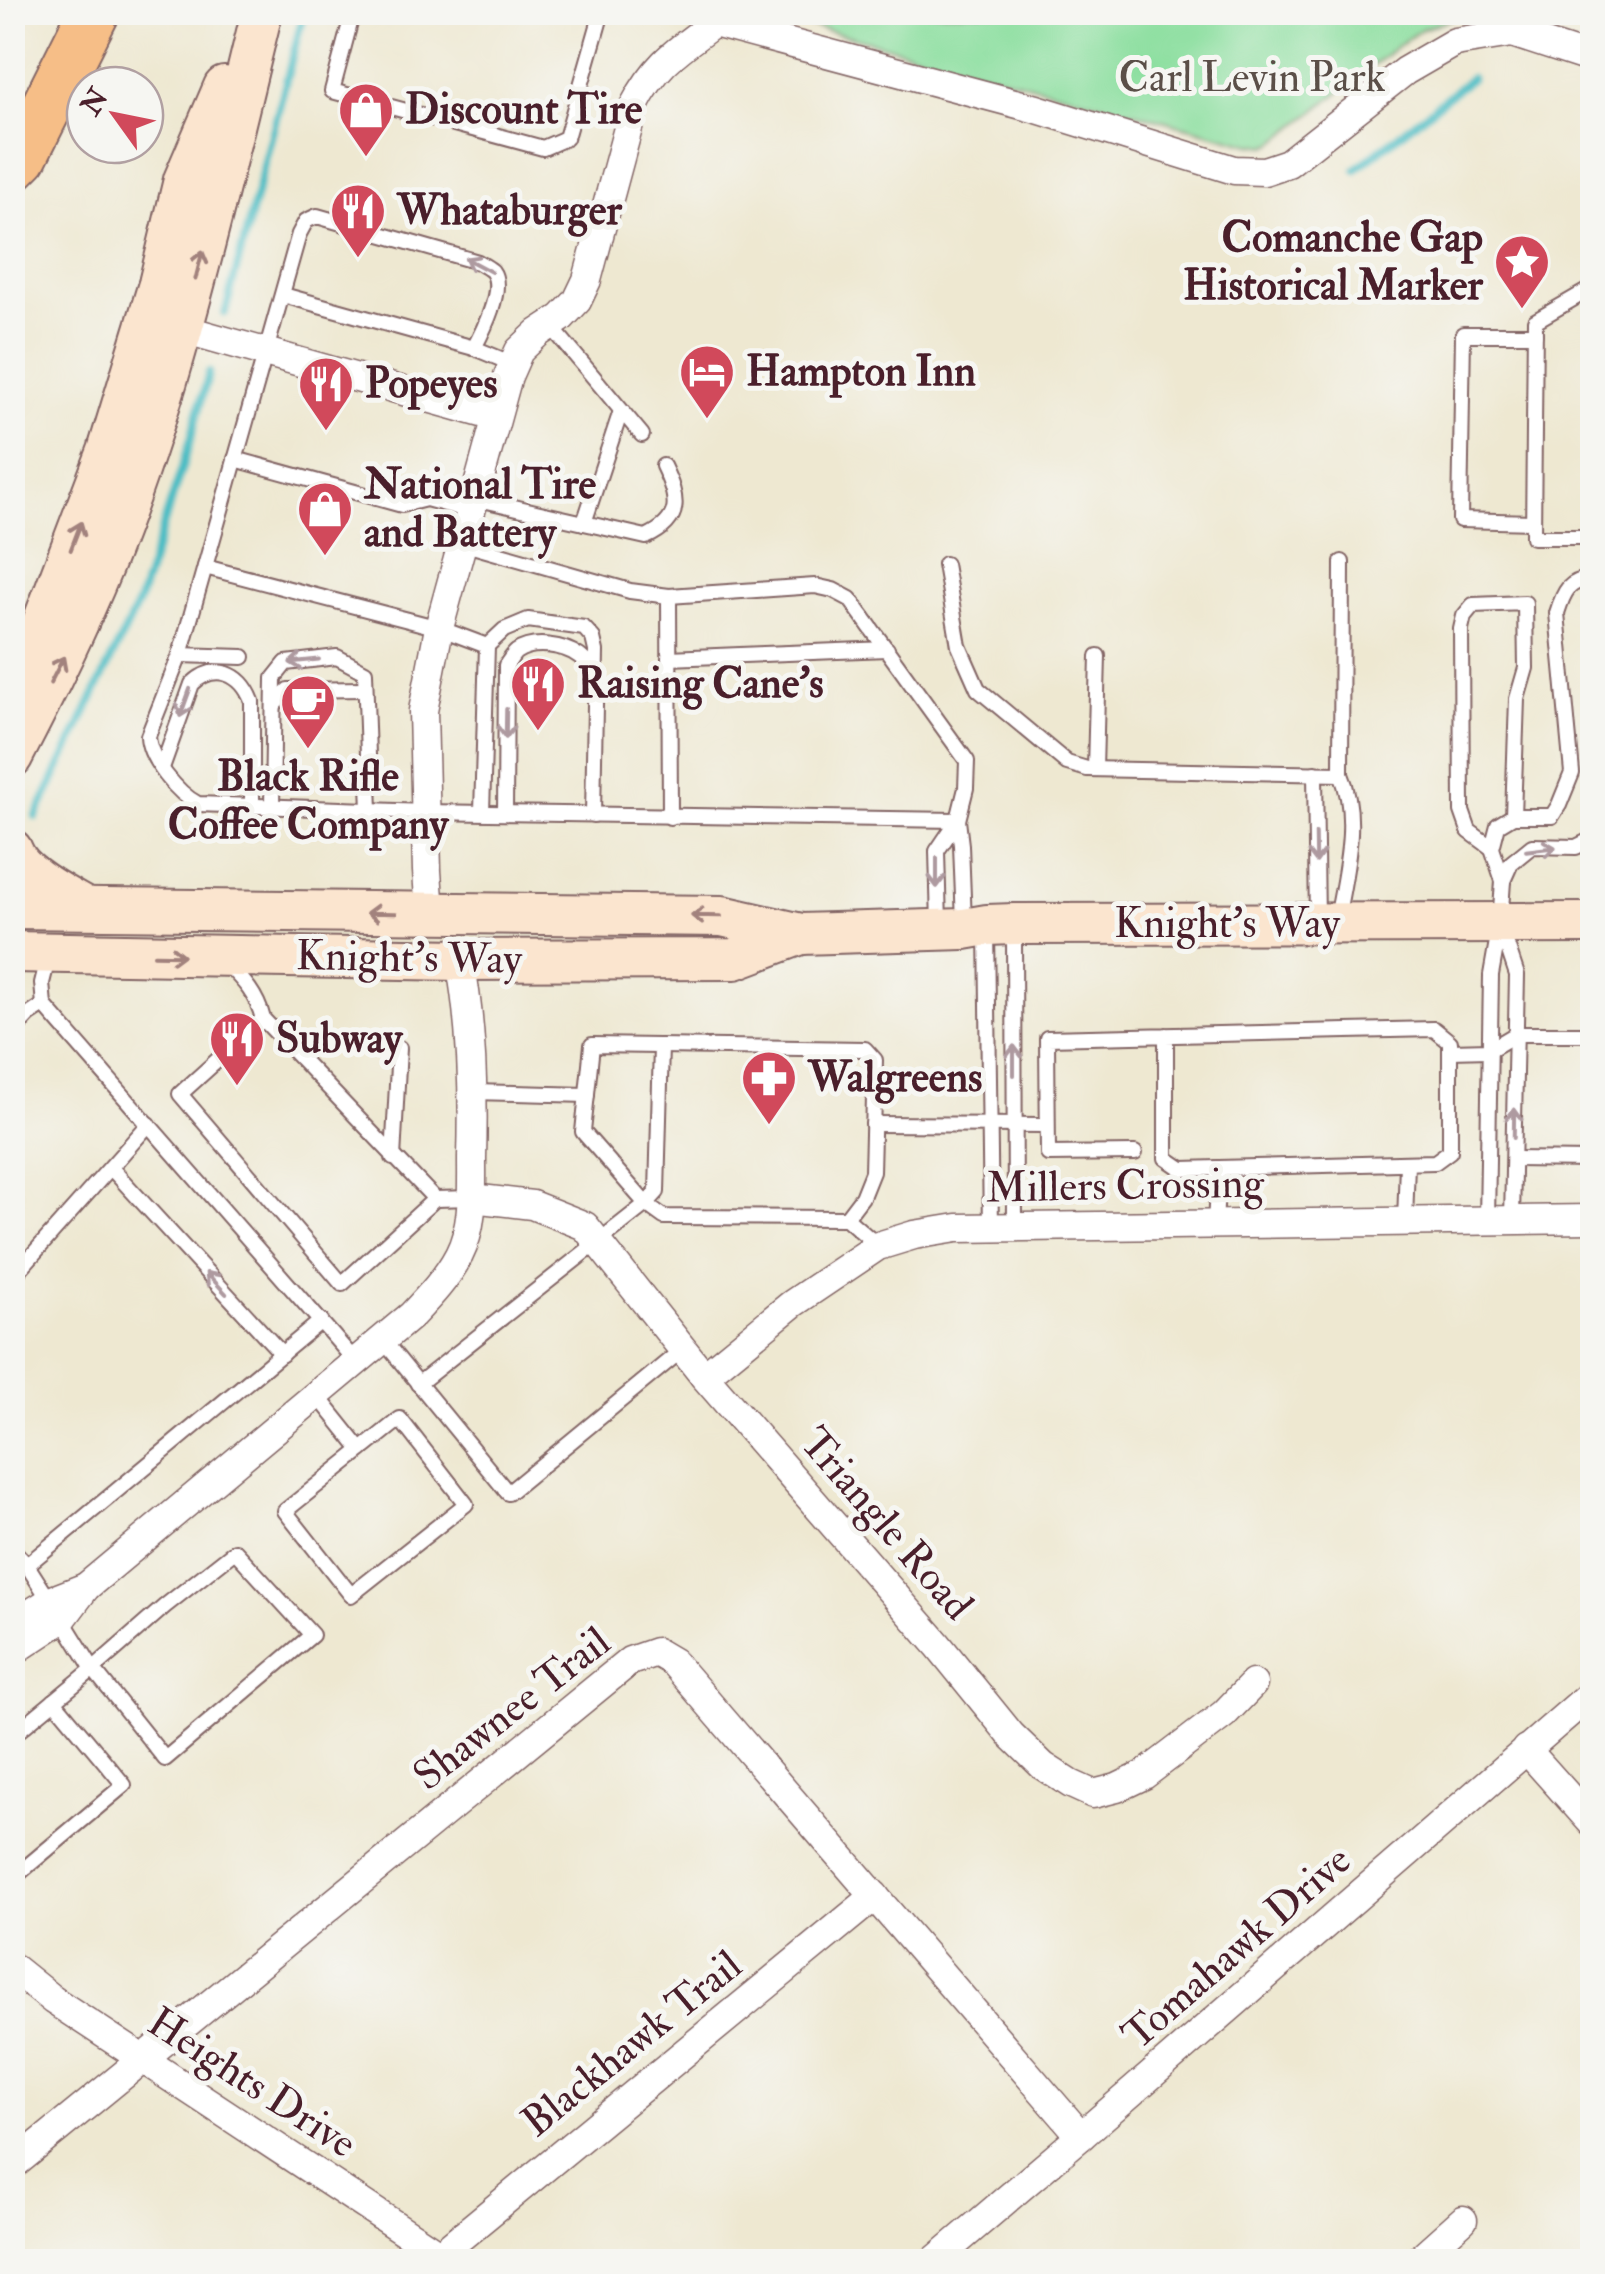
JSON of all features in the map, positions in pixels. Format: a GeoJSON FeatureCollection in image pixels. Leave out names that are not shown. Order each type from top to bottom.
{"type":"FeatureCollection","features":[{"type":"Feature","properties":{"kind":"highway"},"geometry":{"type":"LineString","coordinates":[[12,135],[65,12]]}},
{"type":"Feature","properties":{"kind":"highway"},"geometry":{"type":"LineString","coordinates":[[12,166],[22,156],[94,12]]}},
{"type":"Feature","properties":{"kind":"main road"},"geometry":{"type":"LineString","coordinates":[[12,757],[66,652],[132,487],[183,328],[262,14]]}},
{"type":"Feature","properties":{"kind":"main road"},"geometry":{"type":"LineString","coordinates":[[12,691],[32,651],[108,452],[159,284],[184,180],[214,106],[262,14]]}},
{"type":"Feature","properties":{"kind":"main road"},"geometry":{"type":"LineString","coordinates":[[12,850],[16,861],[50,888],[88,910]]}},
{"type":"Feature","properties":{"kind":"main road","name":"Knight's Way"},"geometry":{"type":"LineString","coordinates":[[12,908],[722,916],[801,934],[976,927],[1592,923]]}},
{"type":"Feature","properties":{"kind":"main road"},"geometry":{"type":"LineString","coordinates":[[460,960],[460,948],[468,940],[581,936],[624,914]]}},
{"type":"Feature","properties":{"kind":"main road","name":"Knight's Way"},"geometry":{"type":"LineString","coordinates":[[26,954],[735,959],[801,934]]}},
{"type":"Feature","properties":{"kind":"street"},"geometry":{"type":"LineString","coordinates":[[430,913],[423,711],[439,628],[496,416],[519,351],[577,301],[587,280],[634,106],[662,62],[709,18],[1036,108],[1234,170],[1264,171],[1288,163],[1405,70],[1456,42],[1512,34],[1592,59]]}},
{"type":"Feature","properties":{"kind":"street"},"geometry":{"type":"LineString","coordinates":[[183,328],[496,416]]}},
{"type":"Feature","properties":{"kind":"street"},"geometry":{"type":"LineString","coordinates":[[12,1625],[73,1608],[86,1586],[412,1315],[452,1268],[469,1225],[472,1198],[474,1092],[460,960]]}},
{"type":"Feature","properties":{"kind":"street","name":"Triangle Road"},"geometry":{"type":"LineString","coordinates":[[472,1198],[532,1205],[585,1226],[704,1376],[1012,1735],[1043,1766],[1070,1784],[1093,1794],[1144,1775],[1224,1714],[1253,1684]]}},
{"type":"Feature","properties":{"kind":"street","name":"Millers Crossing"},"geometry":{"type":"LineString","coordinates":[[704,1376],[792,1304],[878,1246],[914,1234],[958,1228],[1592,1219]]}},
{"type":"Feature","properties":{"kind":"street"},"geometry":{"type":"LineString","coordinates":[[12,1652],[56,1610]]}},
{"type":"Feature","properties":{"kind":"street","name":"Shawnee Trail"},"geometry":{"type":"LineString","coordinates":[[12,2166],[630,1661],[656,1652],[674,1662],[1082,2136]]}},
{"type":"Feature","properties":{"kind":"street","name":"Tomahawk Drive"},"geometry":{"type":"LineString","coordinates":[[933,2262],[1592,1693]]}},
{"type":"Feature","properties":{"kind":"street"},"geometry":{"type":"LineString","coordinates":[[1526,1750],[1592,1823]]}},
{"type":"Feature","properties":{"kind":"street","name":"Blackhawk Trail"},"geometry":{"type":"LineString","coordinates":[[445,2258],[875,1896]]}},
{"type":"Feature","properties":{"kind":"street","name":"Heights Drive"},"geometry":{"type":"LineString","coordinates":[[12,1967],[53,2000],[445,2258]]}},
{"type":"Feature","properties":{"kind":"street"},"geometry":{"type":"LineString","coordinates":[[1416,2262],[1464,2220]]}},
{"type":"Feature","properties":{"kind":"lane"},"geometry":{"type":"LineString","coordinates":[[353,12],[332,91],[543,148],[566,138],[602,12]]}},
{"type":"Feature","properties":{"kind":"lane"},"geometry":{"type":"LineString","coordinates":[[474,348],[488,320],[496,284],[492,270],[478,262],[317,216],[306,221],[264,352],[180,654],[148,736],[148,750],[186,797],[198,804],[425,812],[958,820]]}},
{"type":"Feature","properties":{"kind":"lane"},"geometry":{"type":"LineString","coordinates":[[1592,288],[1535,322],[1533,537],[1592,537]]}},
{"type":"Feature","properties":{"kind":"lane"},"geometry":{"type":"LineString","coordinates":[[283,296],[474,348],[514,364]]}},
{"type":"Feature","properties":{"kind":"lane"},"geometry":{"type":"LineString","coordinates":[[550,325],[642,436]]}},
{"type":"Feature","properties":{"kind":"lane"},"geometry":{"type":"LineString","coordinates":[[1534,522],[1460,520],[1462,334],[1535,334]]}},
{"type":"Feature","properties":{"kind":"lane"},"geometry":{"type":"LineString","coordinates":[[584,523],[621,411]]}},
{"type":"Feature","properties":{"kind":"lane"},"geometry":{"type":"LineString","coordinates":[[235,459],[402,505],[426,499],[473,504],[646,537],[664,528],[675,508],[674,488],[663,466]]}},
{"type":"Feature","properties":{"kind":"lane"},"geometry":{"type":"LineString","coordinates":[[462,543],[630,591],[669,596],[815,586],[850,598],[968,761],[958,820],[938,852],[976,927],[989,1125],[1003,1228]]}},
{"type":"Feature","properties":{"kind":"lane"},"geometry":{"type":"LineString","coordinates":[[1327,923],[1348,850],[1349,792],[1341,774],[1342,562]]}},
{"type":"Feature","properties":{"kind":"lane"},"geometry":{"type":"LineString","coordinates":[[946,564],[959,646],[978,689],[1066,763],[1096,769],[1341,774]]}},
{"type":"Feature","properties":{"kind":"lane"},"geometry":{"type":"LineString","coordinates":[[205,568],[439,628],[486,646]]}},
{"type":"Feature","properties":{"kind":"lane"},"geometry":{"type":"LineString","coordinates":[[1503,880],[1492,848],[1498,826],[1513,816],[1552,816],[1572,773],[1558,613],[1563,593],[1578,580],[1592,578]]}},
{"type":"Feature","properties":{"kind":"lane"},"geometry":{"type":"LineString","coordinates":[[669,596],[670,817]]}},
{"type":"Feature","properties":{"kind":"lane"},"geometry":{"type":"LineString","coordinates":[[1492,848],[1469,831],[1462,811],[1461,629],[1464,616],[1474,605],[1525,603],[1526,668],[1517,698],[1513,816]]}},
{"type":"Feature","properties":{"kind":"lane"},"geometry":{"type":"LineString","coordinates":[[482,812],[486,646],[504,630],[528,620],[584,628],[592,638],[597,674],[593,816]]}},
{"type":"Feature","properties":{"kind":"lane"},"geometry":{"type":"LineString","coordinates":[[505,813],[506,665],[515,652],[548,645],[567,648],[597,674]]}},
{"type":"Feature","properties":{"kind":"lane"},"geometry":{"type":"LineString","coordinates":[[669,658],[887,650]]}},
{"type":"Feature","properties":{"kind":"lane"},"geometry":{"type":"LineString","coordinates":[[180,654],[243,658]]}},
{"type":"Feature","properties":{"kind":"lane"},"geometry":{"type":"LineString","coordinates":[[1096,769],[1098,656]]}},
{"type":"Feature","properties":{"kind":"lane"},"geometry":{"type":"LineString","coordinates":[[272,806],[274,678],[286,663],[336,658],[364,672],[370,810]]}},
{"type":"Feature","properties":{"kind":"lane"},"geometry":{"type":"LineString","coordinates":[[162,768],[192,684],[201,676],[223,672],[236,678],[252,701],[252,806]]}},
{"type":"Feature","properties":{"kind":"lane"},"geometry":{"type":"LineString","coordinates":[[274,705],[288,690],[365,689]]}},
{"type":"Feature","properties":{"kind":"lane"},"geometry":{"type":"LineString","coordinates":[[1315,773],[1327,923]]}},
{"type":"Feature","properties":{"kind":"lane"},"geometry":{"type":"LineString","coordinates":[[958,820],[1014,1125],[1003,1228]]}},
{"type":"Feature","properties":{"kind":"lane"},"geometry":{"type":"LineString","coordinates":[[1499,1220],[1489,1050],[1490,975],[1503,880],[1511,863],[1532,846],[1576,847],[1592,840]]}},
{"type":"Feature","properties":{"kind":"lane"},"geometry":{"type":"LineString","coordinates":[[1499,1220],[1514,1158],[1517,975],[1500,924]]}},
{"type":"Feature","properties":{"kind":"lane"},"geometry":{"type":"LineString","coordinates":[[26,954],[42,983],[44,1005],[356,1362]]}},
{"type":"Feature","properties":{"kind":"lane"},"geometry":{"type":"LineString","coordinates":[[218,956],[248,986],[263,1020],[435,1199]]}},
{"type":"Feature","properties":{"kind":"lane"},"geometry":{"type":"LineString","coordinates":[[12,1033],[28,1015],[44,1005]]}},
{"type":"Feature","properties":{"kind":"lane"},"geometry":{"type":"LineString","coordinates":[[263,1020],[180,1094],[342,1284],[435,1199],[472,1198]]}},
{"type":"Feature","properties":{"kind":"lane"},"geometry":{"type":"LineString","coordinates":[[1135,1154],[1048,1154],[1047,1038],[1166,1035],[1434,1029],[1450,1042],[1450,1151],[1436,1162],[1182,1169],[1166,1158],[1166,1035]]}},
{"type":"Feature","properties":{"kind":"lane"},"geometry":{"type":"LineString","coordinates":[[1451,1051],[1489,1050],[1516,1034],[1592,1034]]}},
{"type":"Feature","properties":{"kind":"lane"},"geometry":{"type":"LineString","coordinates":[[282,1041],[389,1042],[400,1048],[394,1158]]}},
{"type":"Feature","properties":{"kind":"lane"},"geometry":{"type":"LineString","coordinates":[[846,1218],[862,1197],[872,1172],[875,1060],[865,1049],[592,1045],[583,1132],[646,1204],[664,1216],[846,1218],[878,1246]]}},
{"type":"Feature","properties":{"kind":"lane"},"geometry":{"type":"LineString","coordinates":[[418,1384],[657,1192],[662,1046]]}},
{"type":"Feature","properties":{"kind":"lane"},"geometry":{"type":"LineString","coordinates":[[474,1092],[587,1095]]}},
{"type":"Feature","properties":{"kind":"lane"},"geometry":{"type":"LineString","coordinates":[[12,1278],[148,1124]]}},
{"type":"Feature","properties":{"kind":"lane"},"geometry":{"type":"LineString","coordinates":[[873,1124],[1047,1126]]}},
{"type":"Feature","properties":{"kind":"lane"},"geometry":{"type":"LineString","coordinates":[[1514,1158],[1592,1160]]}},
{"type":"Feature","properties":{"kind":"lane"},"geometry":{"type":"LineString","coordinates":[[1405,1222],[1407,1162]]}},
{"type":"Feature","properties":{"kind":"lane"},"geometry":{"type":"LineString","coordinates":[[111,1168],[282,1354]]}},
{"type":"Feature","properties":{"kind":"lane"},"geometry":{"type":"LineString","coordinates":[[1214,1224],[1218,1168]]}},
{"type":"Feature","properties":{"kind":"lane"},"geometry":{"type":"LineString","coordinates":[[27,1566],[321,1321]]}},
{"type":"Feature","properties":{"kind":"lane"},"geometry":{"type":"LineString","coordinates":[[383,1340],[508,1493],[683,1349]]}},
{"type":"Feature","properties":{"kind":"lane"},"geometry":{"type":"LineString","coordinates":[[317,1394],[360,1450]]}},
{"type":"Feature","properties":{"kind":"lane"},"geometry":{"type":"LineString","coordinates":[[400,1419],[466,1504],[351,1595],[285,1511],[360,1450],[400,1419]]}},
{"type":"Feature","properties":{"kind":"lane"},"geometry":{"type":"LineString","coordinates":[[12,1549],[27,1566],[92,1669],[165,1759],[312,1634],[235,1551],[165,1606],[92,1669],[12,1736]]}},
{"type":"Feature","properties":{"kind":"lane"},"geometry":{"type":"LineString","coordinates":[[12,1879],[124,1785],[54,1701]]}},
{"type":"Feature","properties":{"kind":"green space","name":"Carl Levin Park"},"geometry":{"type":"Polygon","coordinates":[[[1469,12],[1422,29],[1267,146],[762,13],[1469,12]]]}},
{"type":"Feature","properties":{"kind":"waterway"},"geometry":{"type":"LineString","coordinates":[[225,313],[304,12]]}},
{"type":"Feature","properties":{"kind":"waterway"},"geometry":{"type":"LineString","coordinates":[[1356,169],[1471,78]]}},
{"type":"Feature","properties":{"kind":"waterway"},"geometry":{"type":"LineString","coordinates":[[36,817],[139,601],[209,372]]}},
{"type":"Feature","properties":{"kind":"place","name":"Discount Tire"},"geometry":{"type":"Point","coordinates":[366,159]}},
{"type":"Feature","properties":{"kind":"place","name":"Whataburger"},"geometry":{"type":"Point","coordinates":[358,260]}},
{"type":"Feature","properties":{"kind":"place","name":"Comanche Gap Historical Marker"},"geometry":{"type":"Point","coordinates":[1522,311]}},
{"type":"Feature","properties":{"kind":"place","name":"Hampton Inn"},"geometry":{"type":"Point","coordinates":[707,421]}},
{"type":"Feature","properties":{"kind":"place","name":"Popeyes"},"geometry":{"type":"Point","coordinates":[326,433]}},
{"type":"Feature","properties":{"kind":"place","name":"National Tire and Battery"},"geometry":{"type":"Point","coordinates":[325,558]}},
{"type":"Feature","properties":{"kind":"place","name":"Raising Cane's"},"geometry":{"type":"Point","coordinates":[538,733]}},
{"type":"Feature","properties":{"kind":"place","name":"Black Rifle Coffee Company"},"geometry":{"type":"Point","coordinates":[308,751]}},
{"type":"Feature","properties":{"kind":"place","name":"Subway"},"geometry":{"type":"Point","coordinates":[237,1088]}},
{"type":"Feature","properties":{"kind":"place","name":"Walgreens"},"geometry":{"type":"Point","coordinates":[769,1127]}}]}
